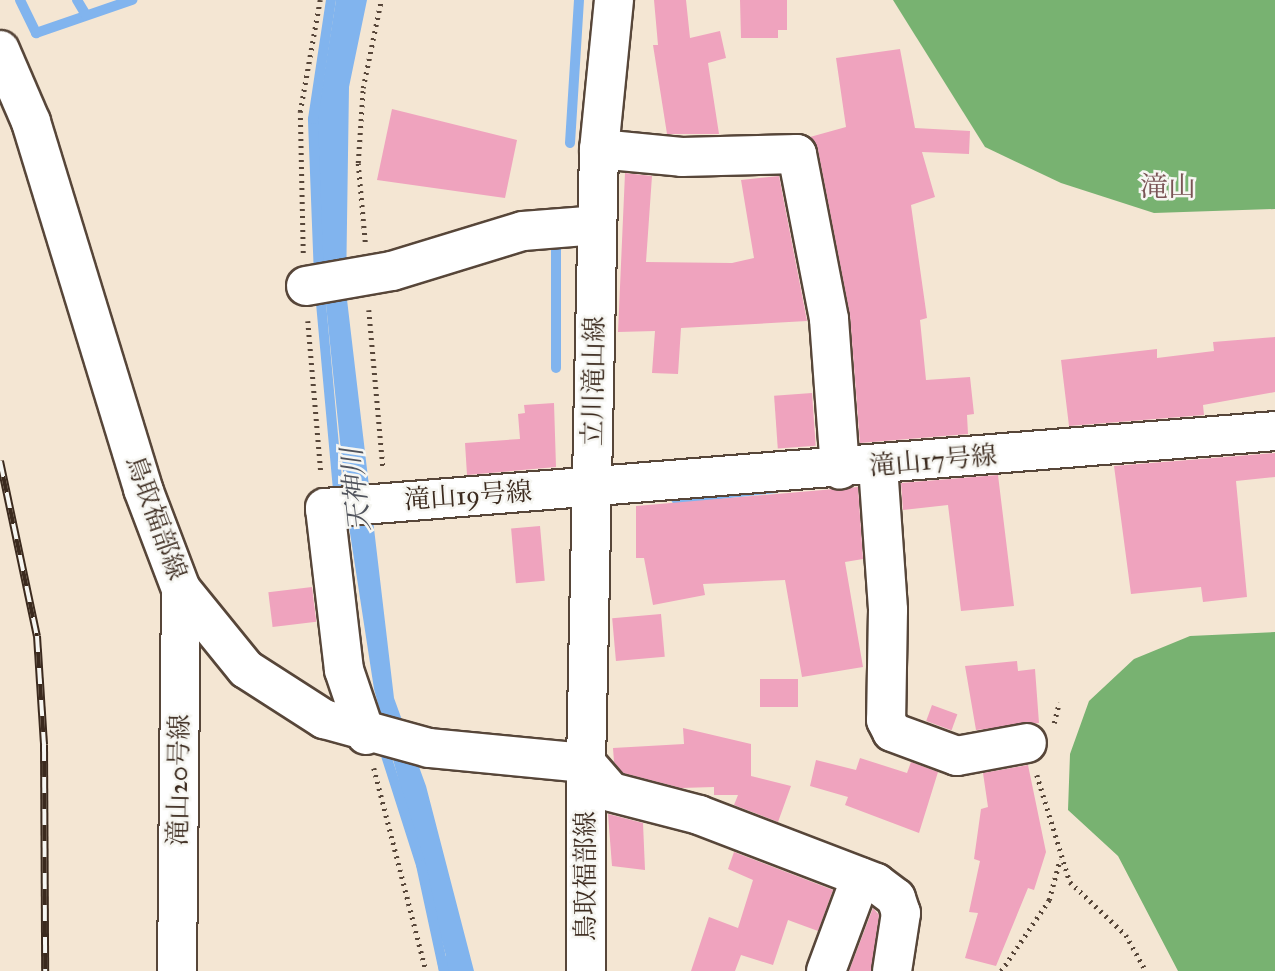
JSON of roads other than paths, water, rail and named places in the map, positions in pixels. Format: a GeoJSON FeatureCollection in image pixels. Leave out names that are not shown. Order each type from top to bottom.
{"type":"FeatureCollection","features":[{"type":"Feature","properties":{"kind":"street","name":"立川滝山線"},"geometry":{"type":"LineString","coordinates":[[586,763],[599,149],[614,0]]}},
{"type":"Feature","properties":{"kind":"street","name":"鳥取福部線"},"geometry":{"type":"LineString","coordinates":[[0,50],[46,166],[143,489],[181,589],[220,643],[272,690],[370,736],[429,748],[586,763],[586,971]]}},
{"type":"Feature","properties":{"kind":"street"},"geometry":{"type":"LineString","coordinates":[[599,149],[682,157],[797,154],[829,318],[840,470]]}},
{"type":"Feature","properties":{"kind":"street"},"geometry":{"type":"LineString","coordinates":[[306,286],[370,275],[523,232],[597,225]]}},
{"type":"Feature","properties":{"kind":"street","name":"滝山17号線"},"geometry":{"type":"LineString","coordinates":[[591,487],[840,470],[1275,431]]}},
{"type":"Feature","properties":{"kind":"street"},"geometry":{"type":"LineString","coordinates":[[878,466],[888,610],[886,720],[892,733],[957,756],[1027,743]]}},
{"type":"Feature","properties":{"kind":"street","name":"滝山19号線"},"geometry":{"type":"LineString","coordinates":[[370,736],[344,670],[325,508],[591,487]]}},
{"type":"Feature","properties":{"kind":"street","name":"滝山20号線"},"geometry":{"type":"LineString","coordinates":[[177,971],[181,589]]}},
{"type":"Feature","properties":{"kind":"street"},"geometry":{"type":"LineString","coordinates":[[586,763],[611,792],[699,815],[861,877],[896,898],[901,913],[892,966],[832,956],[861,877]]}},
{"type":"Feature","properties":{"kind":"water","name":"天神川"},"geometry":{"type":"Polygon","coordinates":[[[336,0],[367,0],[349,87],[346,291],[394,698],[426,786],[474,971],[439,971],[437,960],[446,956],[374,689],[348,520],[316,206],[316,126],[336,0]]]}},
{"type":"Feature","properties":{"kind":"waterway"},"geometry":{"type":"LineString","coordinates":[[20,0],[36,33],[132,0]]}},
{"type":"Feature","properties":{"kind":"waterway"},"geometry":{"type":"LineString","coordinates":[[77,0],[86,15]]}},
{"type":"Feature","properties":{"kind":"waterway"},"geometry":{"type":"LineString","coordinates":[[319,277],[313,119],[331,0]]}},
{"type":"Feature","properties":{"kind":"waterway"},"geometry":{"type":"LineString","coordinates":[[570,143],[579,0]]}},
{"type":"Feature","properties":{"kind":"waterway"},"geometry":{"type":"LineString","coordinates":[[556,241],[556,368]]}},
{"type":"Feature","properties":{"kind":"waterway","name":"天神川"},"geometry":{"type":"LineString","coordinates":[[320,292],[339,500]]}},
{"type":"Feature","properties":{"kind":"waterway"},"geometry":{"type":"LineString","coordinates":[[676,499],[776,488]]}},
{"type":"Feature","properties":{"kind":"waterway"},"geometry":{"type":"LineString","coordinates":[[383,746],[421,865],[444,971]]}},
{"type":"Feature","properties":{"kind":"railway"},"geometry":{"type":"LineString","coordinates":[[0,461],[37,636],[44,745],[45,971]]}},
{"type":"Feature","properties":{"kind":"district","name":"滝山"},"geometry":{"type":"Point","coordinates":[1168,187]}}]}
